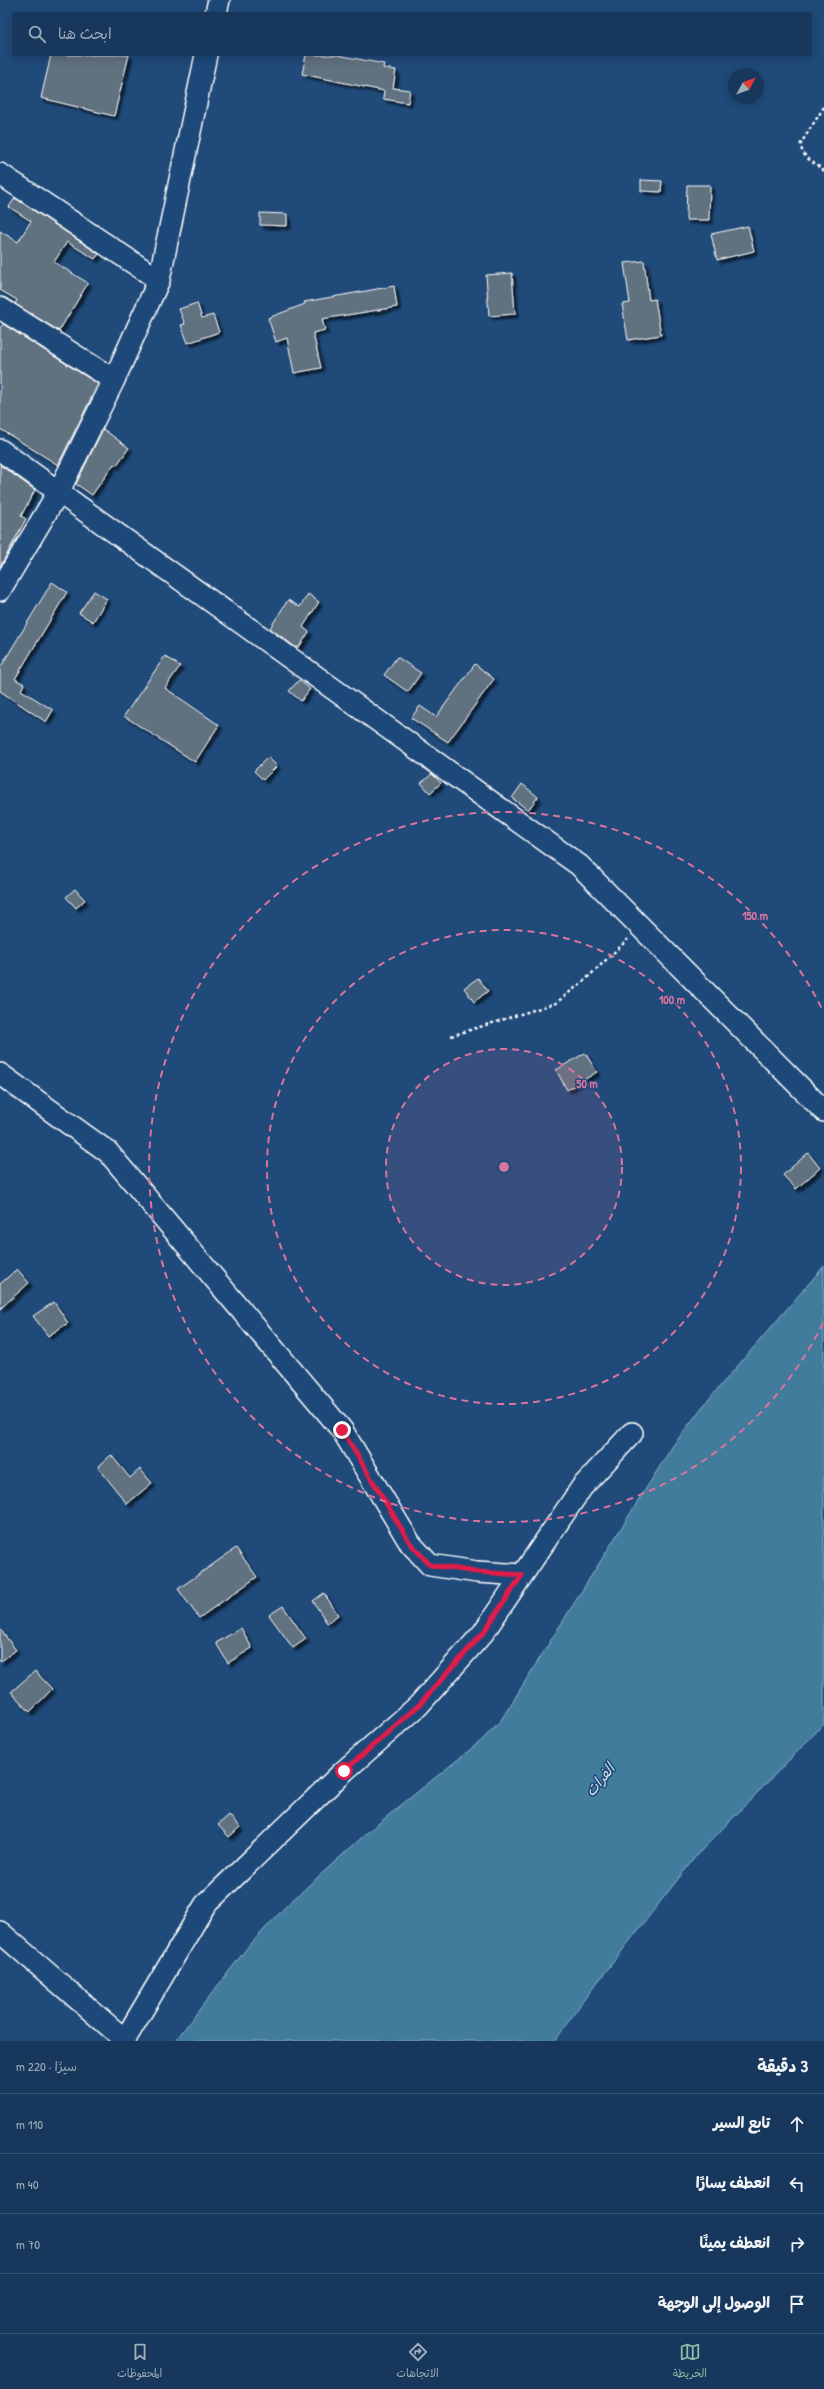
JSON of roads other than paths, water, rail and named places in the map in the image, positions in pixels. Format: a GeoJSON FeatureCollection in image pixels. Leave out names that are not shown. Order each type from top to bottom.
{"type":"FeatureCollection","features":[{"type":"Feature","properties":{"kind":"street"},"geometry":{"type":"LineString","coordinates":[[216,12],[219,0]]}},
{"type":"Feature","properties":{"kind":"street"},"geometry":{"type":"LineString","coordinates":[[0,590],[59,491],[114,380],[159,280],[206,56]]}},
{"type":"Feature","properties":{"kind":"street"},"geometry":{"type":"LineString","coordinates":[[0,174],[159,280]]}},
{"type":"Feature","properties":{"kind":"street"},"geometry":{"type":"LineString","coordinates":[[0,308],[114,380]]}},
{"type":"Feature","properties":{"kind":"street"},"geometry":{"type":"LineString","coordinates":[[0,450],[579,865],[640,928],[824,1111]]}},
{"type":"Feature","properties":{"kind":"street"},"geometry":{"type":"LineString","coordinates":[[0,1074],[108,1152],[342,1430],[410,1543],[430,1565],[477,1572],[522,1575]]}},
{"type":"Feature","properties":{"kind":"street"},"geometry":{"type":"LineString","coordinates":[[0,1932],[124,2040],[205,1905],[344,1771],[418,1706],[483,1633],[582,1487],[632,1433]]}},
{"type":"Feature","properties":{"kind":"water","name":"الفرات"},"geometry":{"type":"Polygon","coordinates":[[[824,1266],[824,1724],[696,1856],[582,2002],[555,2041],[175,2041],[247,1948],[287,1905],[369,1831],[482,1740],[501,1720],[672,1447],[703,1406],[824,1266]]]}}]}
